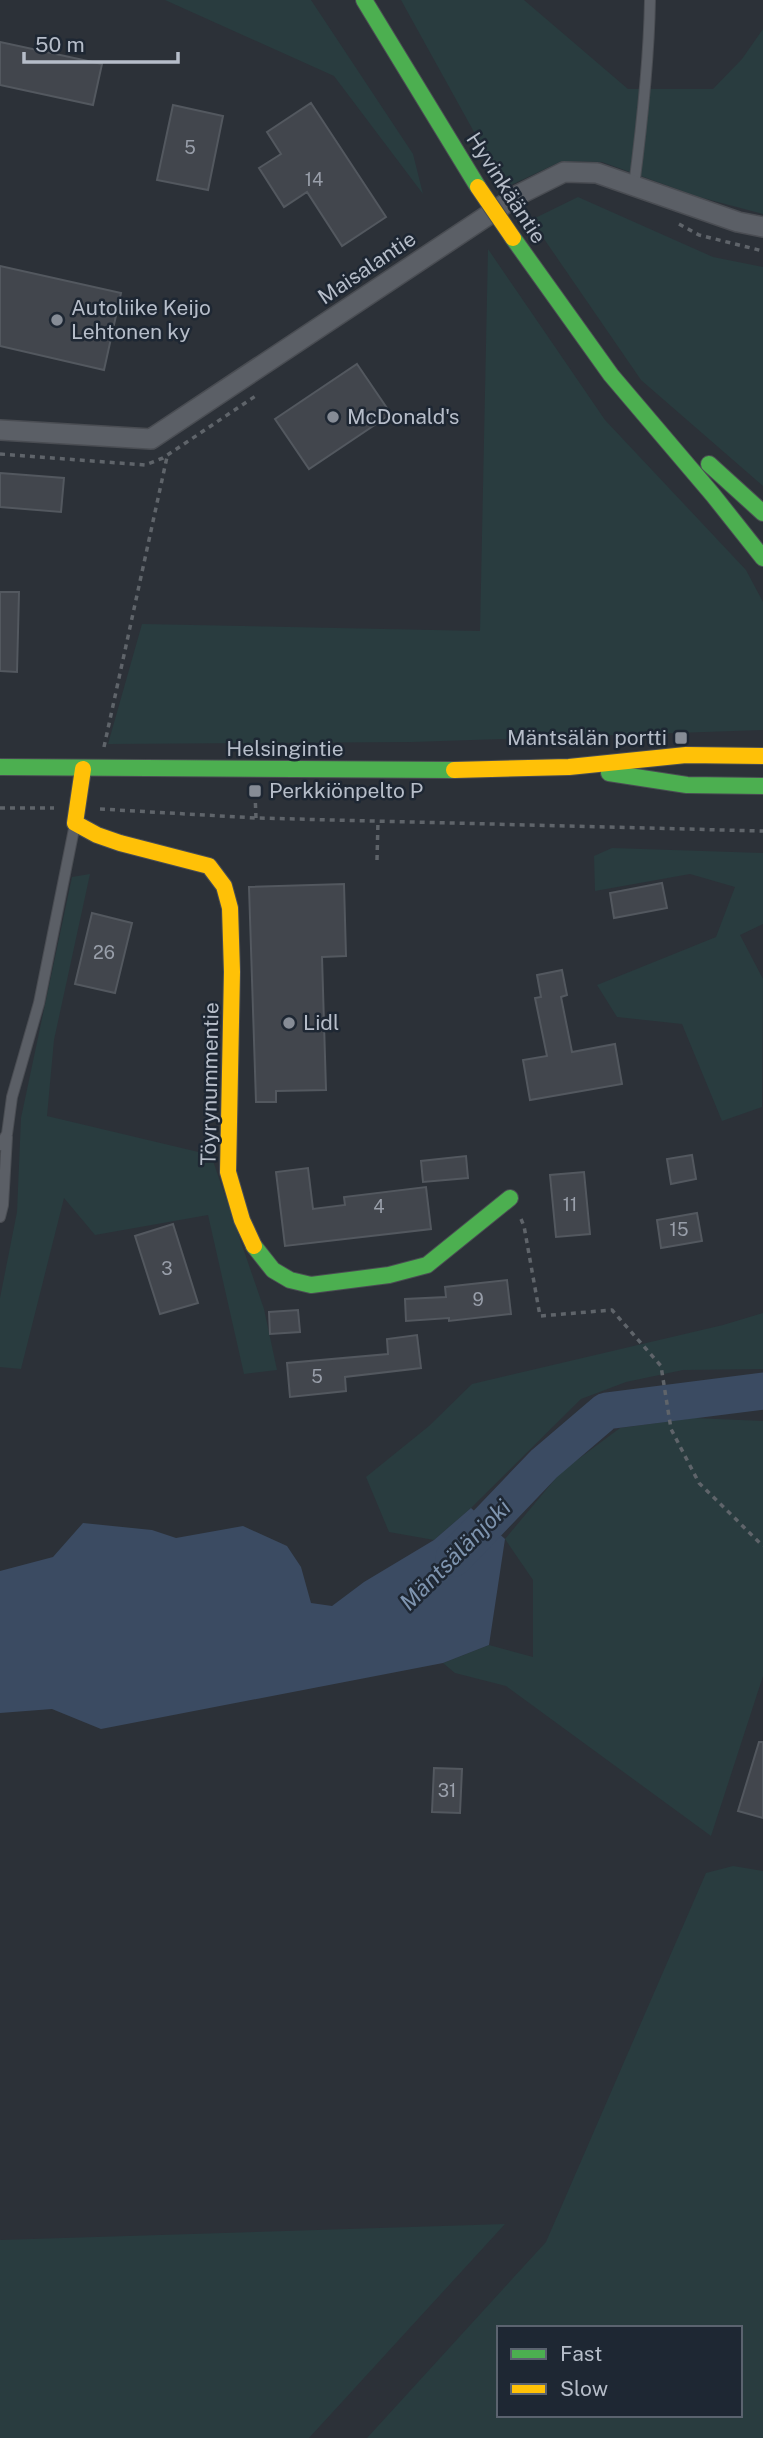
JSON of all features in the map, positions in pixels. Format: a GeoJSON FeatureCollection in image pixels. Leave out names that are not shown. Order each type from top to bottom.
{"type":"FeatureCollection","features":[{"type":"Feature","properties":{"kind":"main road","name":"Hyvinkääntie"},"geometry":{"type":"LineString","coordinates":[[364,0],[478,187],[575,330],[727,510],[763,558]]}},
{"type":"Feature","properties":{"kind":"main road"},"geometry":{"type":"LineString","coordinates":[[373,0],[394,48]]}},
{"type":"Feature","properties":{"kind":"main road","name":"Hyvinkääntie"},"geometry":{"type":"LineString","coordinates":[[625,392],[763,513]]}},
{"type":"Feature","properties":{"kind":"main road","name":"Helsingintie"},"geometry":{"type":"LineString","coordinates":[[0,767],[362,771],[569,767],[686,755],[763,756]]}},
{"type":"Feature","properties":{"kind":"main road","name":"Helsingintie"},"geometry":{"type":"LineString","coordinates":[[569,767],[687,785],[763,786]]}},
{"type":"Feature","properties":{"kind":"main road"},"geometry":{"type":"LineString","coordinates":[[75,815],[91,769]]}},
{"type":"Feature","properties":{"kind":"main road","name":"Töyrynummentie"},"geometry":{"type":"LineString","coordinates":[[75,815],[97,835],[209,866],[224,886],[230,908],[232,972],[228,1172],[242,1220],[254,1247],[273,1270],[290,1280],[311,1285],[389,1275],[428,1265],[510,1198]]}},
{"type":"Feature","properties":{"kind":"street","name":"Maisalantie"},"geometry":{"type":"LineString","coordinates":[[0,430],[151,439],[520,194],[564,172],[597,173],[738,222],[763,227]]}},
{"type":"Feature","properties":{"kind":"lane"},"geometry":{"type":"LineString","coordinates":[[634,186],[649,42],[650,0]]}},
{"type":"Feature","properties":{"kind":"lane"},"geometry":{"type":"LineString","coordinates":[[0,1217],[12,1097],[39,1003],[75,815]]}},
{"type":"Feature","properties":{"kind":"lane"},"geometry":{"type":"LineString","coordinates":[[0,1145],[7,1134]]}},
{"type":"Feature","properties":{"kind":"path"},"geometry":{"type":"LineString","coordinates":[[677,223],[699,235],[763,251]]}},
{"type":"Feature","properties":{"kind":"path"},"geometry":{"type":"LineString","coordinates":[[91,769],[167,455]]}},
{"type":"Feature","properties":{"kind":"path"},"geometry":{"type":"LineString","coordinates":[[255,790],[256,818]]}},
{"type":"Feature","properties":{"kind":"path"},"geometry":{"type":"LineString","coordinates":[[0,808],[75,815],[763,831]]}},
{"type":"Feature","properties":{"kind":"path"},"geometry":{"type":"LineString","coordinates":[[377,860],[379,821]]}},
{"type":"Feature","properties":{"kind":"path"},"geometry":{"type":"LineString","coordinates":[[510,1198],[524,1226],[540,1316],[612,1310],[661,1366],[671,1429],[699,1483],[763,1546]]}},
{"type":"Feature","properties":{"kind":"shaded area"},"geometry":{"type":"Polygon","coordinates":[[[165,0],[311,0],[413,154],[423,194],[334,76],[165,0]]]}},
{"type":"Feature","properties":{"kind":"shaded area"},"geometry":{"type":"Polygon","coordinates":[[[401,0],[524,0],[628,89],[713,89],[742,59],[763,29],[763,214],[699,197],[602,162],[562,161],[505,188],[401,0]]]}},
{"type":"Feature","properties":{"kind":"shaded area"},"geometry":{"type":"Polygon","coordinates":[[[578,197],[713,257],[763,267],[763,486],[641,380],[531,220],[578,197]]]}},
{"type":"Feature","properties":{"kind":"shaded area"},"geometry":{"type":"Polygon","coordinates":[[[488,249],[605,420],[746,570],[763,602],[763,730],[412,742],[108,744],[142,624],[480,631],[488,249]]]}},
{"type":"Feature","properties":{"kind":"shaded area"},"geometry":{"type":"Polygon","coordinates":[[[612,848],[763,853],[763,924],[740,935],[763,979],[762,1107],[722,1121],[682,1024],[617,1017],[597,985],[716,937],[735,887],[690,874],[595,891],[594,856],[612,848]]]}},
{"type":"Feature","properties":{"kind":"shaded area"},"geometry":{"type":"Polygon","coordinates":[[[90,874],[54,1040],[47,1116],[211,1155],[264,1309],[277,1370],[244,1374],[208,1215],[95,1235],[64,1198],[21,1369],[0,1367],[0,1298],[17,1212],[21,1118],[72,877],[90,874]]]}},
{"type":"Feature","properties":{"kind":"shaded area"},"geometry":{"type":"Polygon","coordinates":[[[763,1313],[763,1369],[683,1370],[626,1382],[581,1399],[471,1508],[434,1540],[389,1532],[366,1477],[429,1426],[472,1384],[723,1325],[763,1313]]]}},
{"type":"Feature","properties":{"kind":"shaded area"},"geometry":{"type":"Polygon","coordinates":[[[694,1418],[763,1421],[763,1676],[711,1836],[506,1686],[455,1673],[443,1663],[489,1645],[533,1657],[533,1580],[505,1539],[561,1472],[620,1428],[694,1418]]]}},
{"type":"Feature","properties":{"kind":"shaded area"},"geometry":{"type":"Polygon","coordinates":[[[733,1866],[763,1871],[763,2438],[367,2438],[546,2242],[706,1873],[733,1866]]]}},
{"type":"Feature","properties":{"kind":"shaded area"},"geometry":{"type":"Polygon","coordinates":[[[505,2224],[309,2438],[0,2438],[0,2240],[505,2224]]]}},
{"type":"Feature","properties":{"kind":"water"},"geometry":{"type":"Polygon","coordinates":[[[471,1508],[505,1539],[489,1645],[443,1663],[101,1729],[52,1709],[0,1713],[0,1571],[53,1557],[83,1523],[152,1530],[176,1538],[243,1526],[287,1546],[301,1567],[311,1603],[332,1606],[364,1582],[434,1540],[471,1508]]]}},
{"type":"Feature","properties":{"kind":"building"},"geometry":{"type":"Polygon","coordinates":[[[0,42],[102,64],[93,105],[0,85],[0,42]]]}},
{"type":"Feature","properties":{"kind":"building"},"geometry":{"type":"Polygon","coordinates":[[[311,103],[386,217],[342,246],[307,192],[284,207],[259,168],[281,154],[267,132],[311,103]]]}},
{"type":"Feature","properties":{"kind":"building"},"geometry":{"type":"Polygon","coordinates":[[[173,105],[223,116],[208,190],[157,180],[173,105]]]}},
{"type":"Feature","properties":{"kind":"building","name":"Autoliike Keijo Lehtonen ky"},"geometry":{"type":"Polygon","coordinates":[[[0,266],[121,293],[104,370],[0,346],[0,266]]]}},
{"type":"Feature","properties":{"kind":"building","name":"McDonald's"},"geometry":{"type":"Polygon","coordinates":[[[357,364],[391,414],[309,469],[275,419],[357,364]]]}},
{"type":"Feature","properties":{"kind":"building"},"geometry":{"type":"Polygon","coordinates":[[[0,473],[64,478],[61,512],[0,507],[0,473]]]}},
{"type":"Feature","properties":{"kind":"building"},"geometry":{"type":"Polygon","coordinates":[[[0,592],[19,592],[17,672],[0,671],[0,592]]]}},
{"type":"Feature","properties":{"kind":"building"},"geometry":{"type":"Polygon","coordinates":[[[662,883],[667,908],[614,918],[610,893],[662,883]]]}},
{"type":"Feature","properties":{"kind":"building","name":"Lidl"},"geometry":{"type":"Polygon","coordinates":[[[344,884],[346,956],[322,957],[326,1090],[276,1091],[276,1102],[256,1102],[249,887],[344,884]]]}},
{"type":"Feature","properties":{"kind":"building"},"geometry":{"type":"Polygon","coordinates":[[[92,913],[132,923],[115,993],[75,984],[92,913]]]}},
{"type":"Feature","properties":{"kind":"building"},"geometry":{"type":"Polygon","coordinates":[[[562,970],[567,995],[561,997],[572,1052],[615,1044],[622,1084],[530,1100],[523,1060],[547,1056],[535,998],[541,997],[537,975],[562,970]]]}},
{"type":"Feature","properties":{"kind":"building"},"geometry":{"type":"Polygon","coordinates":[[[692,1155],[696,1179],[671,1184],[667,1159],[692,1155]]]}},
{"type":"Feature","properties":{"kind":"building"},"geometry":{"type":"Polygon","coordinates":[[[466,1156],[468,1178],[423,1182],[421,1161],[466,1156]]]}},
{"type":"Feature","properties":{"kind":"building"},"geometry":{"type":"Polygon","coordinates":[[[308,1168],[313,1209],[345,1205],[344,1197],[426,1187],[431,1229],[285,1246],[276,1172],[308,1168]]]}},
{"type":"Feature","properties":{"kind":"building"},"geometry":{"type":"Polygon","coordinates":[[[584,1172],[590,1234],[556,1237],[550,1175],[584,1172]]]}},
{"type":"Feature","properties":{"kind":"building"},"geometry":{"type":"Polygon","coordinates":[[[697,1213],[702,1241],[661,1248],[657,1220],[697,1213]]]}},
{"type":"Feature","properties":{"kind":"building"},"geometry":{"type":"Polygon","coordinates":[[[173,1224],[198,1303],[160,1314],[135,1236],[173,1224]]]}},
{"type":"Feature","properties":{"kind":"building"},"geometry":{"type":"Polygon","coordinates":[[[507,1280],[511,1314],[449,1321],[449,1318],[406,1321],[405,1299],[446,1297],[445,1287],[507,1280]]]}},
{"type":"Feature","properties":{"kind":"building"},"geometry":{"type":"Polygon","coordinates":[[[298,1310],[300,1332],[270,1334],[269,1312],[298,1310]]]}},
{"type":"Feature","properties":{"kind":"building"},"geometry":{"type":"Polygon","coordinates":[[[417,1335],[421,1368],[345,1377],[346,1391],[290,1397],[287,1363],[388,1354],[387,1339],[417,1335]]]}},
{"type":"Feature","properties":{"kind":"building"},"geometry":{"type":"Polygon","coordinates":[[[759,1742],[763,1742],[763,1818],[738,1811],[759,1742]]]}},
{"type":"Feature","properties":{"kind":"building"},"geometry":{"type":"Polygon","coordinates":[[[434,1768],[462,1769],[460,1813],[432,1812],[434,1768]]]}},
{"type":"Feature","properties":{"kind":"waterway","name":"Mäntsälänjoki"},"geometry":{"type":"LineString","coordinates":[[454,1558],[544,1464],[606,1411],[763,1391]]}},
{"type":"Feature","properties":{"kind":"traffic: fast"},"geometry":{"type":"LineString","coordinates":[[364,0],[478,187]]}},
{"type":"Feature","properties":{"kind":"traffic: fast"},"geometry":{"type":"LineString","coordinates":[[513,238],[611,375],[763,558]]}},
{"type":"Feature","properties":{"kind":"traffic: fast"},"geometry":{"type":"LineString","coordinates":[[709,464],[763,513]]}},
{"type":"Feature","properties":{"kind":"traffic: fast"},"geometry":{"type":"LineString","coordinates":[[0,767],[454,770]]}},
{"type":"Feature","properties":{"kind":"traffic: fast"},"geometry":{"type":"LineString","coordinates":[[609,773],[687,785],[763,786]]}},
{"type":"Feature","properties":{"kind":"traffic: fast"},"geometry":{"type":"LineString","coordinates":[[254,1246],[273,1270],[290,1280],[311,1285],[389,1275],[427,1265],[510,1198]]}},
{"type":"Feature","properties":{"kind":"traffic: slow"},"geometry":{"type":"LineString","coordinates":[[478,187],[513,238]]}},
{"type":"Feature","properties":{"kind":"traffic: slow"},"geometry":{"type":"LineString","coordinates":[[454,770],[569,767],[686,755],[763,756]]}},
{"type":"Feature","properties":{"kind":"traffic: slow"},"geometry":{"type":"LineString","coordinates":[[83,769],[75,823],[120,843],[209,866],[224,886],[230,908],[232,972],[228,1172],[242,1220],[254,1246]]}},
{"type":"Feature","properties":{"kind":"place","name":"Autoliike Keijo Lehtonen ky"},"geometry":{"type":"Point","coordinates":[57,320]}},
{"type":"Feature","properties":{"kind":"place","name":"McDonald's"},"geometry":{"type":"Point","coordinates":[333,417]}},
{"type":"Feature","properties":{"kind":"place","name":"Mäntsälän portti"},"geometry":{"type":"Point","coordinates":[681,738]}},
{"type":"Feature","properties":{"kind":"place","name":"Perkkiönpelto P"},"geometry":{"type":"Point","coordinates":[255,791]}},
{"type":"Feature","properties":{"kind":"place","name":"Lidl"},"geometry":{"type":"Point","coordinates":[289,1023]}}]}
